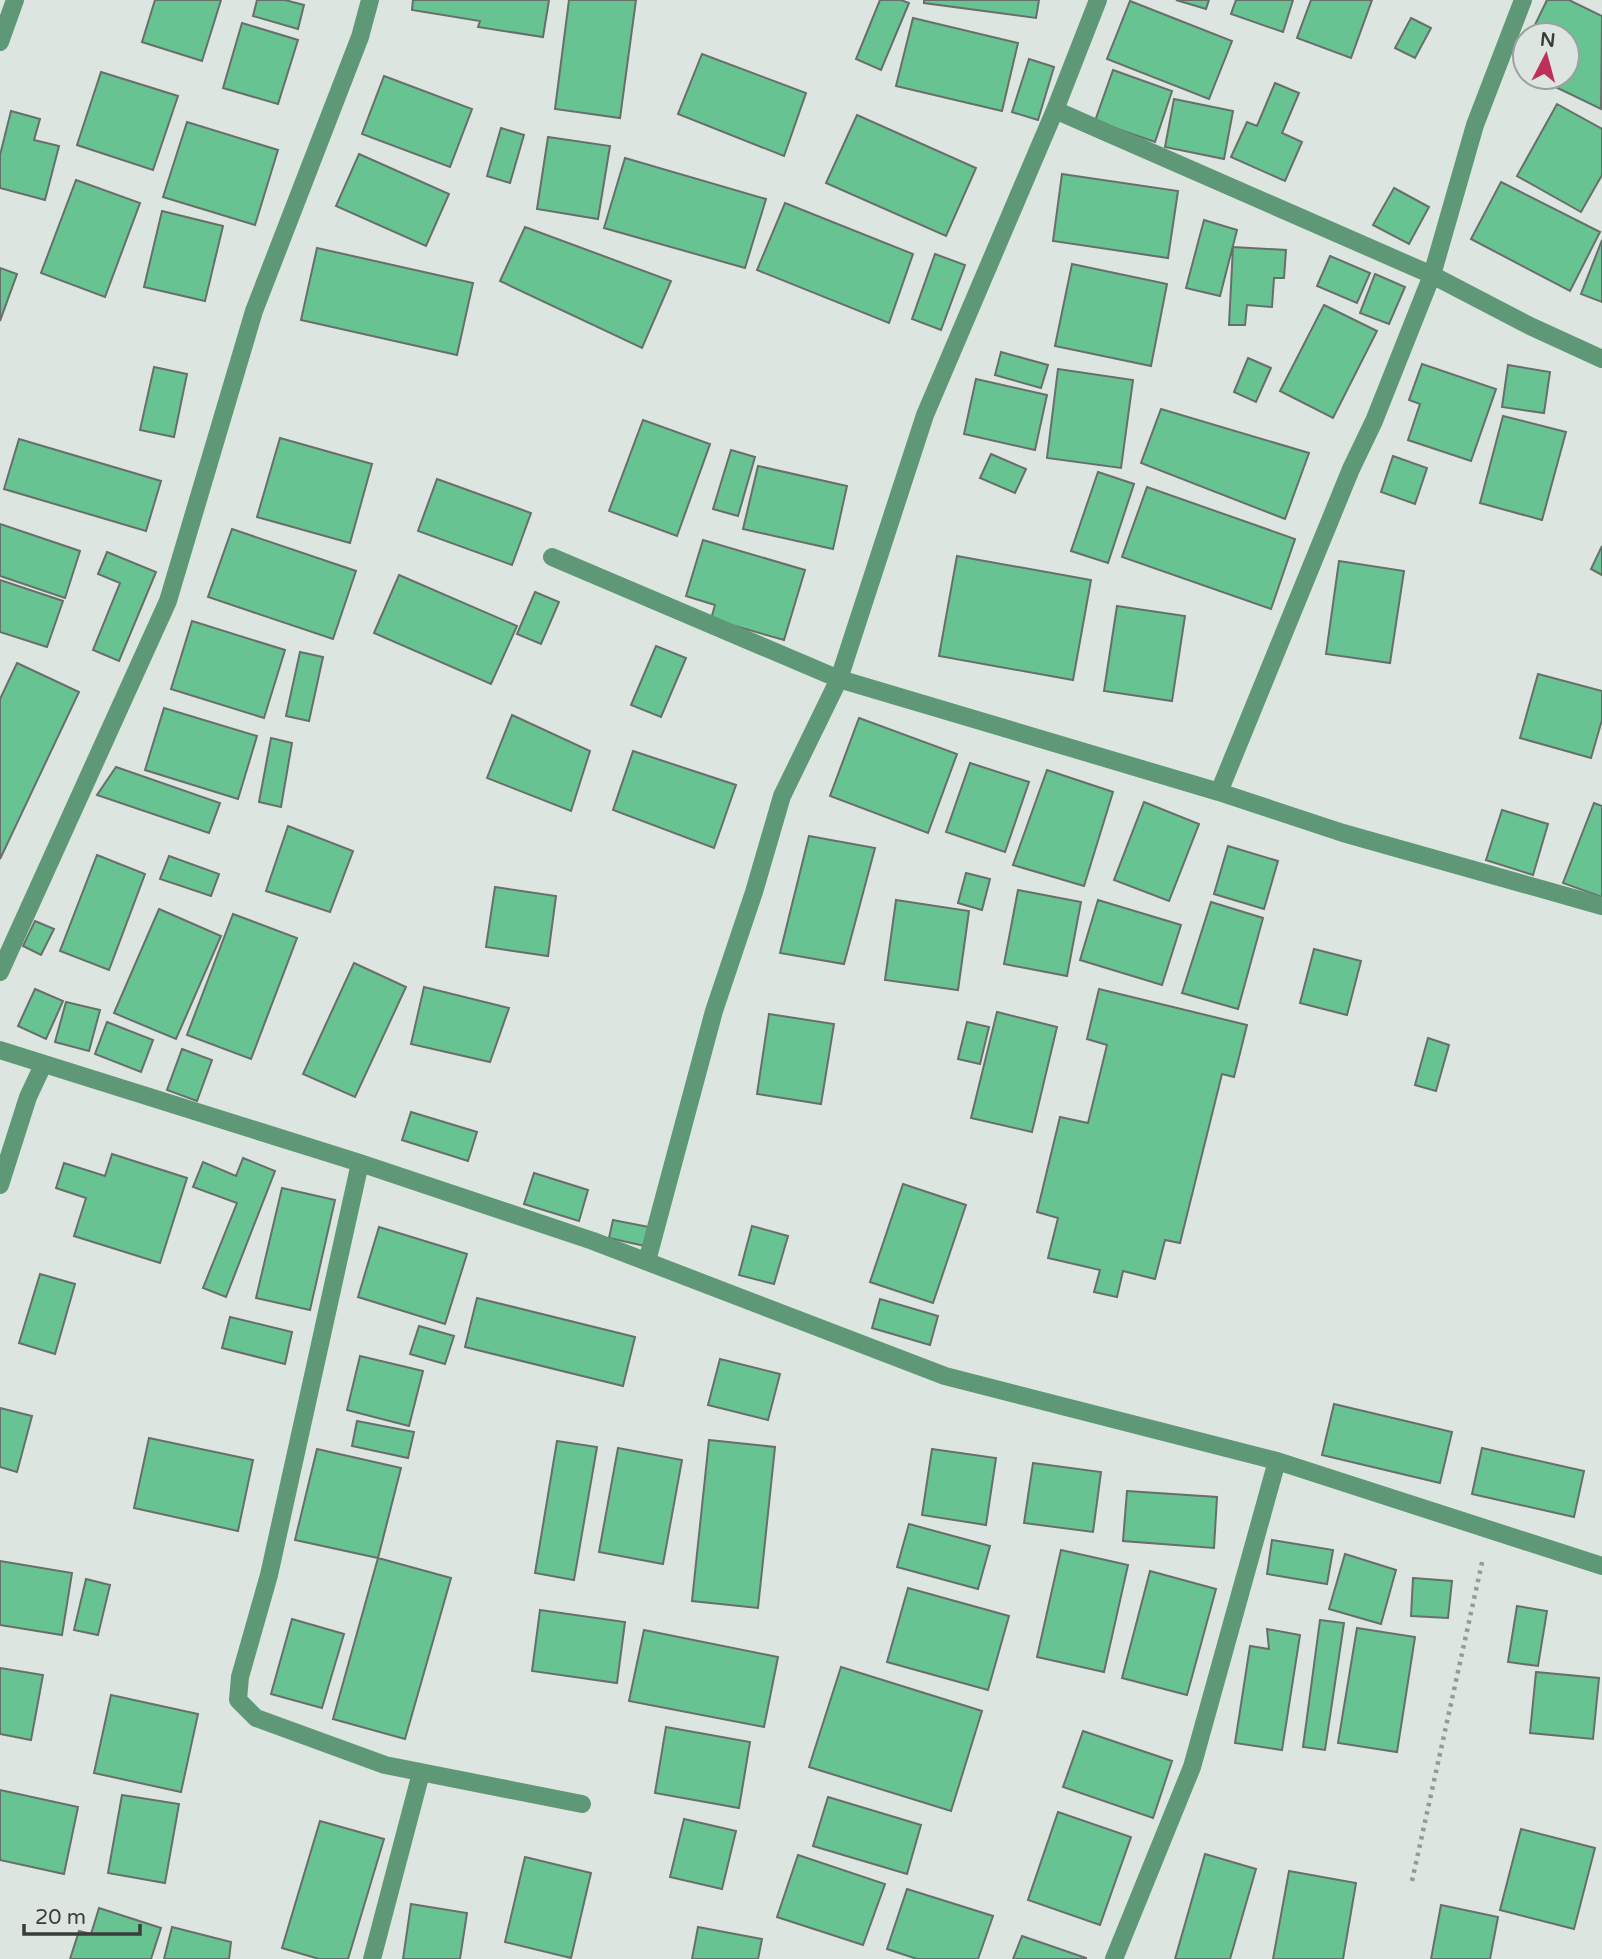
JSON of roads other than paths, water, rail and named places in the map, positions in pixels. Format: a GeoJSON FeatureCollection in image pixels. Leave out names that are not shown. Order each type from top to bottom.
{"type":"FeatureCollection","features":[{"type":"Feature","properties":{"kind":"street"},"geometry":{"type":"LineString","coordinates":[[0,42],[15,0]]}},
{"type":"Feature","properties":{"kind":"street"},"geometry":{"type":"LineString","coordinates":[[0,972],[169,601],[254,311],[360,37],[370,0]]}},
{"type":"Feature","properties":{"kind":"street"},"geometry":{"type":"LineString","coordinates":[[646,1261],[715,1011],[782,796],[839,679],[925,415],[1055,110],[1098,0]]}},
{"type":"Feature","properties":{"kind":"street"},"geometry":{"type":"LineString","coordinates":[[1219,792],[1432,275],[1475,124],[1523,0]]}},
{"type":"Feature","properties":{"kind":"street"},"geometry":{"type":"LineString","coordinates":[[1055,110],[1432,275],[1530,326],[1602,359]]}},
{"type":"Feature","properties":{"kind":"street"},"geometry":{"type":"LineString","coordinates":[[552,557],[839,679],[1219,792],[1343,833],[1602,906]]}},
{"type":"Feature","properties":{"kind":"street"},"geometry":{"type":"LineString","coordinates":[[0,1051],[360,1163],[646,1261],[945,1376],[1277,1461],[1602,1566]]}},
{"type":"Feature","properties":{"kind":"street"},"geometry":{"type":"LineString","coordinates":[[0,1185],[28,1097],[43,1065]]}},
{"type":"Feature","properties":{"kind":"street"},"geometry":{"type":"LineString","coordinates":[[360,1163],[269,1575],[240,1677],[238,1700],[256,1718],[385,1766],[582,1804]]}},
{"type":"Feature","properties":{"kind":"street"},"geometry":{"type":"LineString","coordinates":[[1114,1959],[1192,1767],[1277,1461]]}},
{"type":"Feature","properties":{"kind":"street"},"geometry":{"type":"LineString","coordinates":[[372,1959],[421,1773]]}}]}
